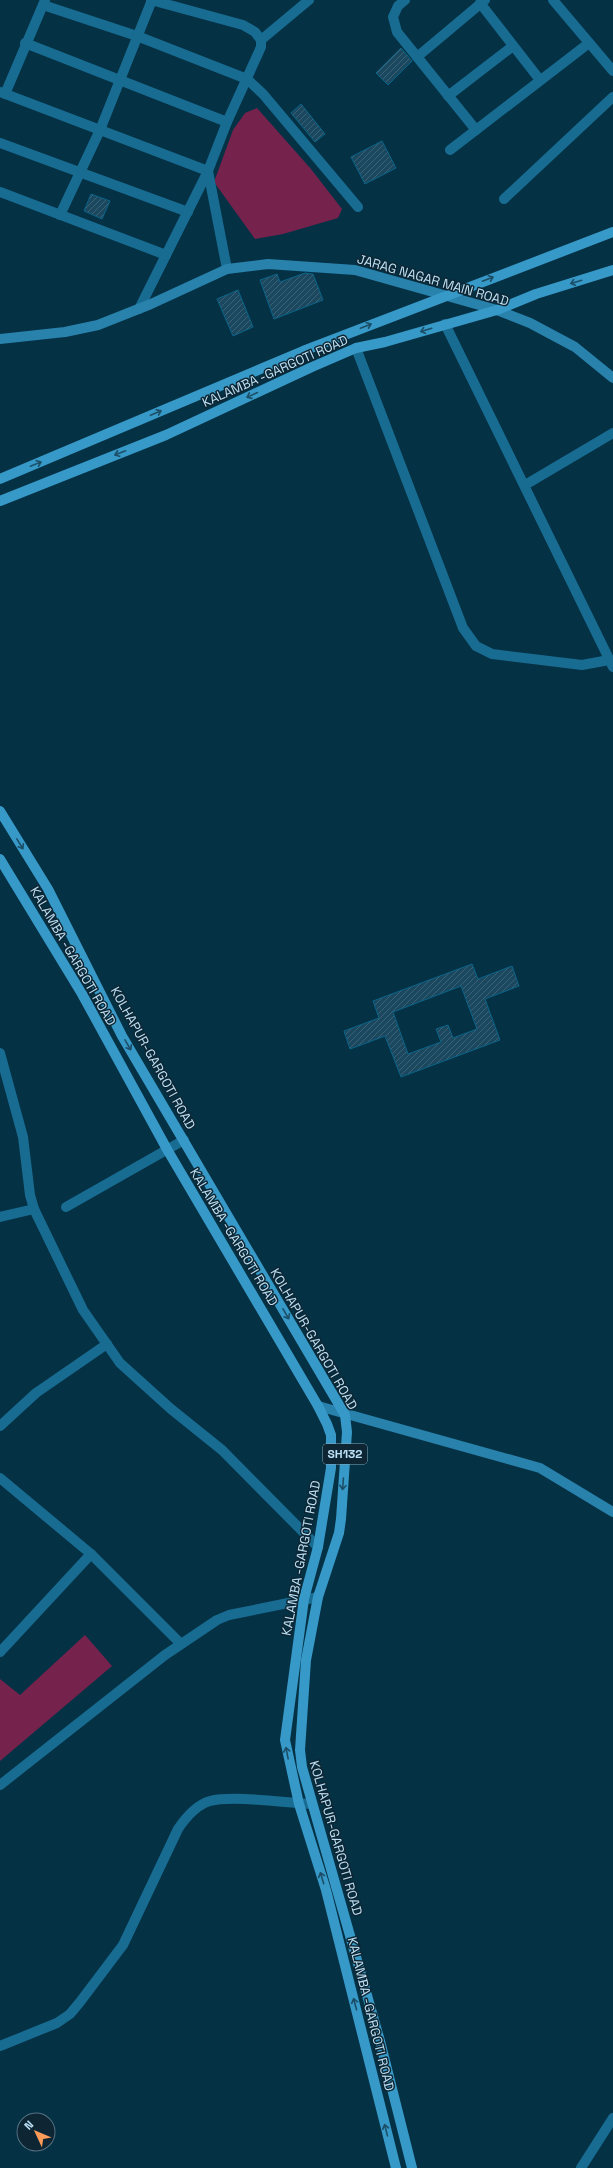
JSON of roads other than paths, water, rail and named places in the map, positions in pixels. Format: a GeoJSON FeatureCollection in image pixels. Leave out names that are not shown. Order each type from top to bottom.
{"type":"FeatureCollection","features":[{"type":"Feature","properties":{"kind":"main road"},"geometry":{"type":"LineString","coordinates":[[0,479],[303,351],[442,296],[613,232]]}},
{"type":"Feature","properties":{"kind":"main road","name":"KALAMBA -GARGOTI ROAD"},"geometry":{"type":"LineString","coordinates":[[0,501],[166,435],[356,348],[385,342],[497,310],[536,294],[613,270]]}},
{"type":"Feature","properties":{"kind":"main road","name":"KOLHAPUR-GARGOTI ROAD"},"geometry":{"type":"LineString","coordinates":[[0,811],[48,889],[122,1036],[345,1415],[347,1432],[340,1526],[318,1598],[306,1660],[300,1750],[302,1767],[380,2041],[412,2168]]}},
{"type":"Feature","properties":{"kind":"main road","name":"KALAMBA -GARGOTI ROAD"},"geometry":{"type":"LineString","coordinates":[[0,859],[82,994],[168,1151],[318,1406],[331,1435],[332,1455],[318,1547],[304,1599],[285,1734],[287,1752],[299,1804],[326,1890],[396,2168]]}},
{"type":"Feature","properties":{"kind":"street"},"geometry":{"type":"LineString","coordinates":[[60,215],[100,130],[136,36],[152,0],[243,25],[255,32],[261,40],[261,47],[227,122],[208,171],[139,309]]}},
{"type":"Feature","properties":{"kind":"street"},"geometry":{"type":"LineString","coordinates":[[261,40],[309,0]]}},
{"type":"Feature","properties":{"kind":"street"},"geometry":{"type":"LineString","coordinates":[[405,0],[398,6],[393,17],[397,32],[476,130]]}},
{"type":"Feature","properties":{"kind":"street"},"geometry":{"type":"LineString","coordinates":[[553,0],[613,72]]}},
{"type":"Feature","properties":{"kind":"street"},"geometry":{"type":"LineString","coordinates":[[417,57],[482,2],[513,46],[540,80]]}},
{"type":"Feature","properties":{"kind":"street"},"geometry":{"type":"LineString","coordinates":[[208,171],[2,93],[44,3],[136,36],[247,79],[263,94],[358,207]]}},
{"type":"Feature","properties":{"kind":"street"},"geometry":{"type":"LineString","coordinates":[[25,43],[227,122]]}},
{"type":"Feature","properties":{"kind":"street"},"geometry":{"type":"LineString","coordinates":[[450,150],[589,43]]}},
{"type":"Feature","properties":{"kind":"street"},"geometry":{"type":"LineString","coordinates":[[448,96],[513,46]]}},
{"type":"Feature","properties":{"kind":"street"},"geometry":{"type":"LineString","coordinates":[[504,199],[613,97]]}},
{"type":"Feature","properties":{"kind":"street"},"geometry":{"type":"LineString","coordinates":[[0,143],[188,212]]}},
{"type":"Feature","properties":{"kind":"street"},"geometry":{"type":"LineString","coordinates":[[208,171],[227,269]]}},
{"type":"Feature","properties":{"kind":"street"},"geometry":{"type":"LineString","coordinates":[[0,192],[166,255]]}},
{"type":"Feature","properties":{"kind":"street","name":"JARAG NAGAR MAIN ROAD"},"geometry":{"type":"LineString","coordinates":[[0,339],[72,331],[98,325],[139,309],[227,269],[268,264],[355,270],[442,296],[497,310],[530,323],[575,347],[613,378]]}},
{"type":"Feature","properties":{"kind":"street"},"geometry":{"type":"LineString","coordinates":[[356,348],[463,628],[476,646],[492,654],[582,665],[611,663],[445,324]]}},
{"type":"Feature","properties":{"kind":"street"},"geometry":{"type":"LineString","coordinates":[[525,485],[613,433]]}},
{"type":"Feature","properties":{"kind":"street"},"geometry":{"type":"LineString","coordinates":[[0,1053],[23,1136],[30,1195],[34,1209],[83,1310],[120,1363],[171,1409],[222,1450],[260,1492],[318,1547]]}},
{"type":"Feature","properties":{"kind":"street"},"geometry":{"type":"LineString","coordinates":[[66,1207],[168,1151],[184,1140]]}},
{"type":"Feature","properties":{"kind":"street"},"geometry":{"type":"LineString","coordinates":[[0,1217],[34,1209]]}},
{"type":"Feature","properties":{"kind":"street"},"geometry":{"type":"LineString","coordinates":[[0,1426],[36,1393],[107,1344]]}},
{"type":"Feature","properties":{"kind":"street"},"geometry":{"type":"LineString","coordinates":[[318,1406],[345,1415],[435,1437],[540,1468],[613,1512]]}},
{"type":"Feature","properties":{"kind":"street"},"geometry":{"type":"LineString","coordinates":[[0,1478],[91,1554],[181,1644]]}},
{"type":"Feature","properties":{"kind":"street"},"geometry":{"type":"LineString","coordinates":[[0,1652],[91,1554]]}},
{"type":"Feature","properties":{"kind":"street"},"geometry":{"type":"LineString","coordinates":[[0,1785],[181,1644],[217,1620],[304,1599],[318,1598]]}},
{"type":"Feature","properties":{"kind":"street"},"geometry":{"type":"LineString","coordinates":[[0,2046],[57,2023],[70,2014],[80,2002],[123,1945],[178,1829],[186,1818],[199,1807],[211,1801],[231,1800],[312,1804]]}},
{"type":"Feature","properties":{"kind":"street"},"geometry":{"type":"LineString","coordinates":[[581,2168],[613,2118]]}}]}
